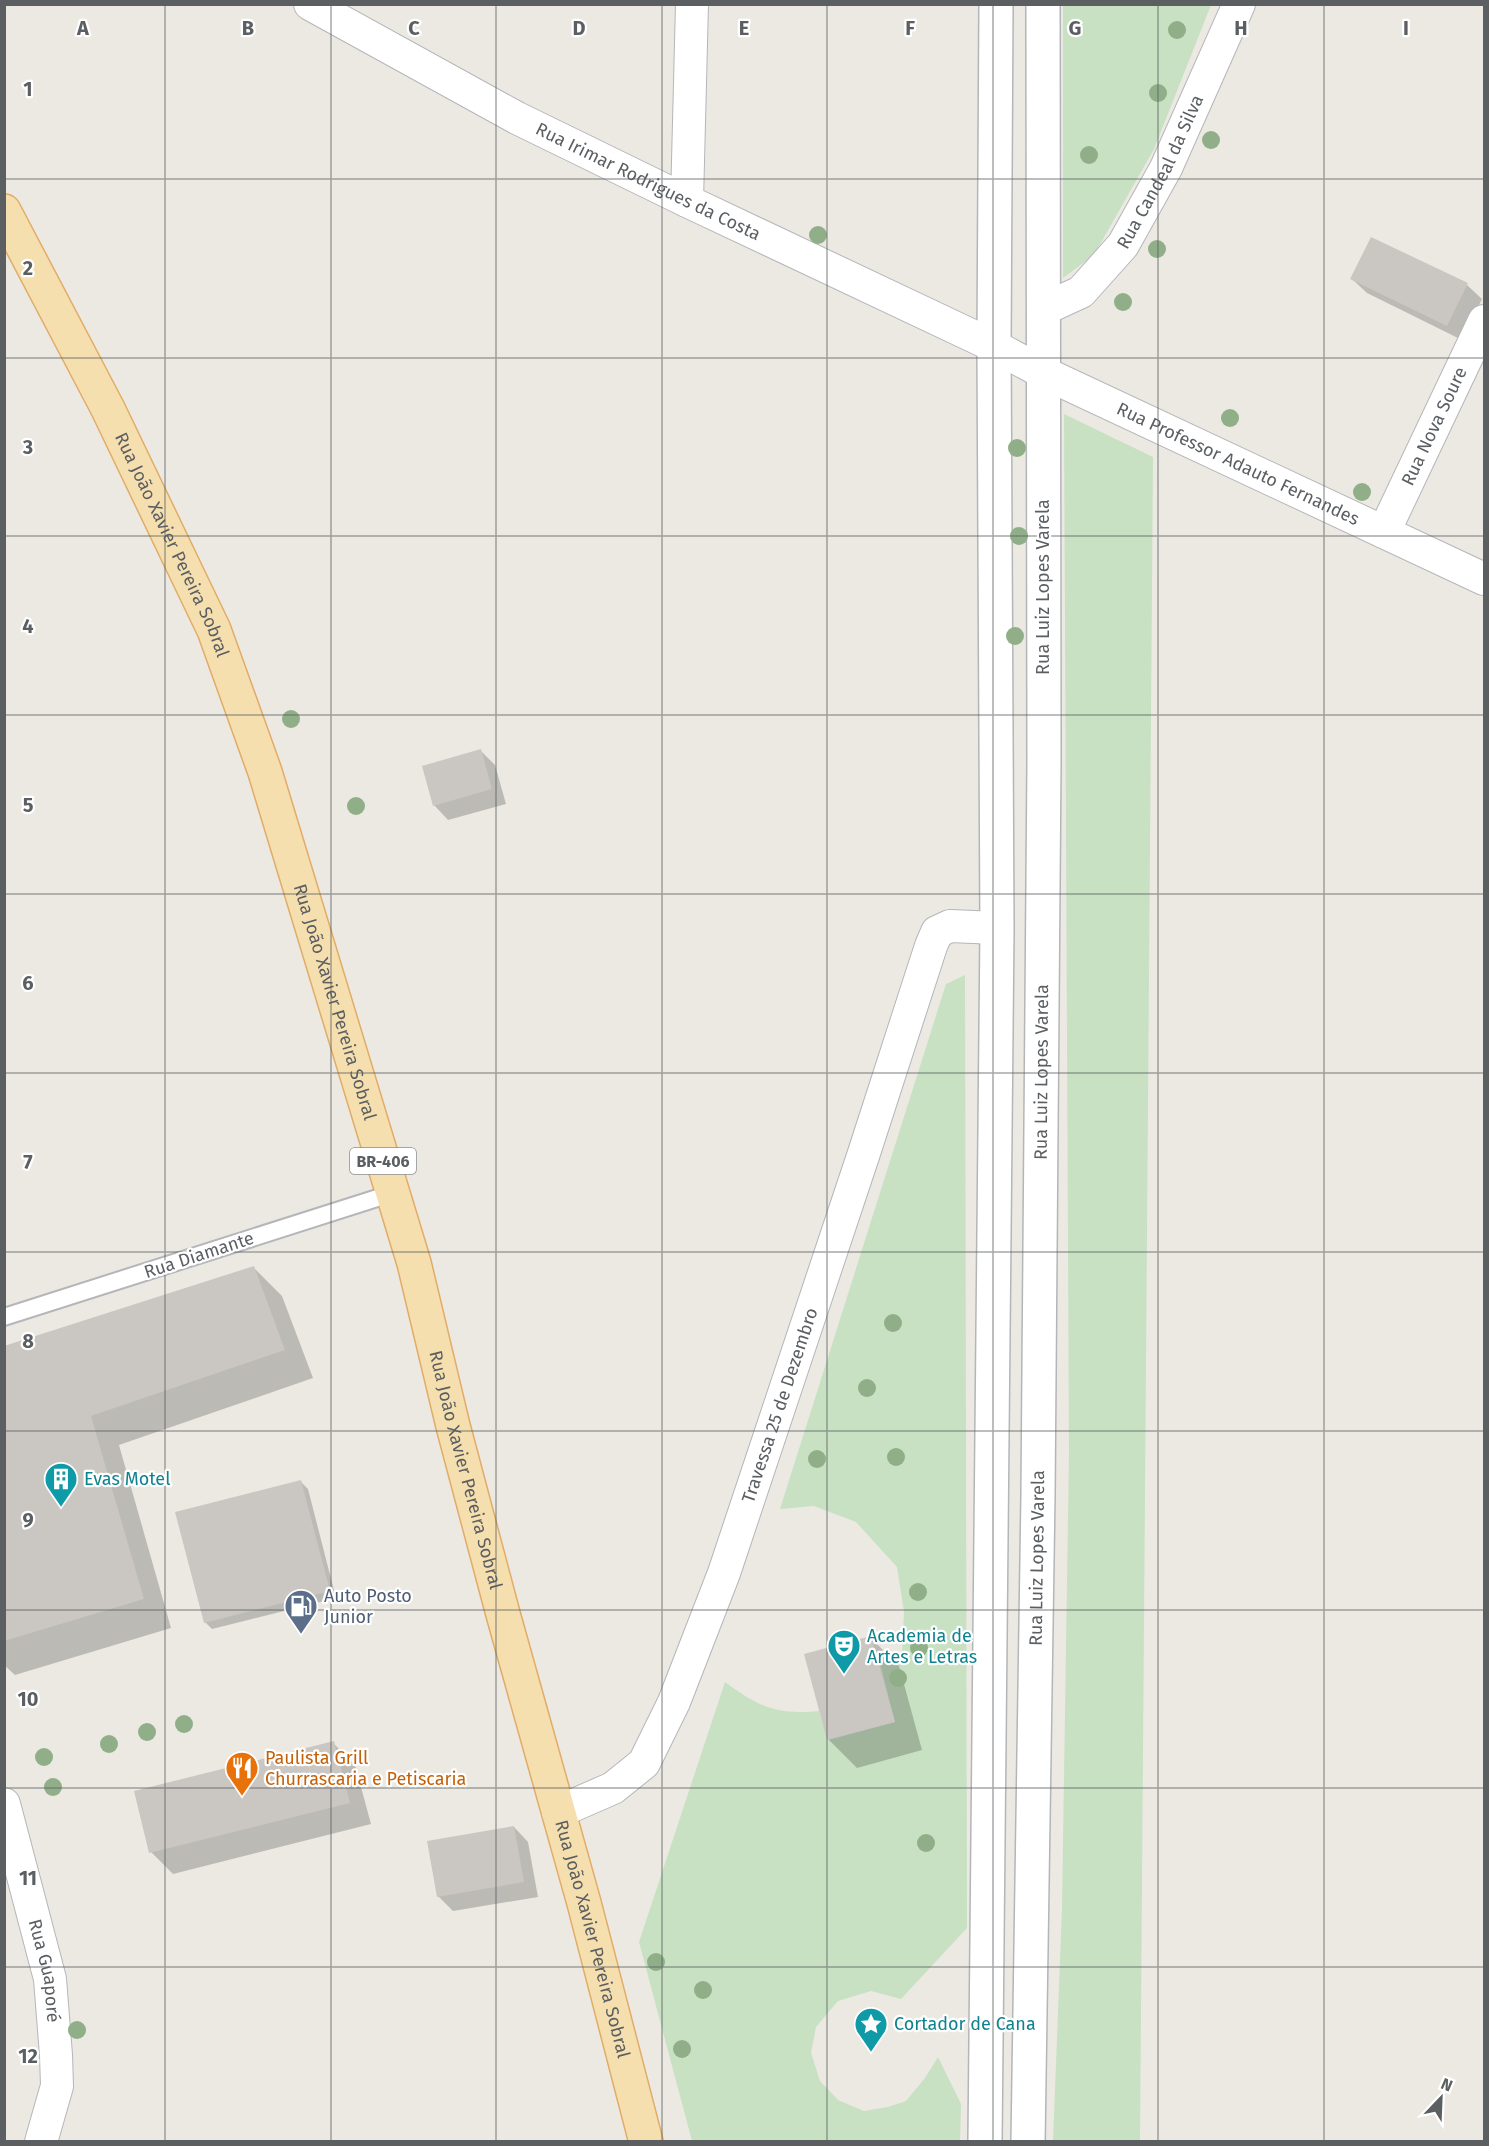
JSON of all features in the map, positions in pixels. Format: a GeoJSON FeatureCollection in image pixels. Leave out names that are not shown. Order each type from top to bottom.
{"type":"FeatureCollection","features":[{"type":"Feature","properties":{"kind":"main road"},"geometry":{"type":"LineString","coordinates":[[985,2142],[997,928],[994,346],[996,4]]}},
{"type":"Feature","properties":{"kind":"main road","name":"Rua Luiz Lopes Varela"},"geometry":{"type":"LineString","coordinates":[[1028,2142],[1038,1495],[1044,761],[1043,4]]}},
{"type":"Feature","properties":{"kind":"main road","name":"Rua João Xavier Pereira Sobral"},"geometry":{"type":"LineString","coordinates":[[6,216],[108,409],[214,630],[265,772],[414,1263],[456,1437],[646,2142]]}},
{"type":"Feature","properties":{"kind":"main road"},"geometry":{"type":"LineString","coordinates":[[997,928],[1042,929]]}},
{"type":"Feature","properties":{"kind":"street","name":"Rua Irimar Rodrigues da Costa"},"geometry":{"type":"LineString","coordinates":[[310,4],[517,118],[994,346]]}},
{"type":"Feature","properties":{"kind":"street"},"geometry":{"type":"LineString","coordinates":[[687,201],[692,4]]}},
{"type":"Feature","properties":{"kind":"street","name":"Rua Candeal da Silva"},"geometry":{"type":"LineString","coordinates":[[1044,309],[1081,292],[1123,245],[1166,168],[1239,4]]}},
{"type":"Feature","properties":{"kind":"street","name":"Rua Nova Soure"},"geometry":{"type":"LineString","coordinates":[[1384,532],[1485,321]]}},
{"type":"Feature","properties":{"kind":"street","name":"Rua Professor Adauto Fernandes"},"geometry":{"type":"LineString","coordinates":[[994,346],[1042,372],[1485,579]]}},
{"type":"Feature","properties":{"kind":"street","name":"Travessa 25 de Dezembro"},"geometry":{"type":"LineString","coordinates":[[558,1812],[613,1788],[644,1763],[674,1702],[724,1573],[931,946],[938,932],[950,926],[997,928]]}},
{"type":"Feature","properties":{"kind":"street","name":"Rua Guaporé"},"geometry":{"type":"LineString","coordinates":[[4,1804],[50,1979],[57,2086],[41,2142]]}},
{"type":"Feature","properties":{"kind":"lane","name":"Rua Diamante"},"geometry":{"type":"LineString","coordinates":[[4,1317],[393,1193]]}},
{"type":"Feature","properties":{"kind":"green space"},"geometry":{"type":"Polygon","coordinates":[[[1063,5],[1211,5],[1154,149],[1094,255],[1063,278],[1063,5]]]}},
{"type":"Feature","properties":{"kind":"green space"},"geometry":{"type":"Polygon","coordinates":[[[1064,414],[1153,457],[1140,2142],[1053,2141],[1062,1908],[1069,1453],[1064,414]]]}},
{"type":"Feature","properties":{"kind":"green space"},"geometry":{"type":"Polygon","coordinates":[[[965,975],[967,1928],[901,1999],[871,1991],[838,2001],[816,2027],[811,2053],[820,2081],[838,2100],[864,2111],[906,2101],[925,2078],[938,2057],[961,2104],[960,2141],[692,2141],[639,1942],[725,1682],[748,1698],[769,1707],[791,1712],[819,1711],[828,1740],[895,1722],[880,1663],[902,1655],[904,1612],[897,1567],[856,1522],[814,1506],[780,1509],[946,984],[965,975]]]}},
{"type":"Feature","properties":{"kind":"building"},"geometry":{"type":"Polygon","coordinates":[[[1371,237],[1468,283],[1447,326],[1350,279],[1371,237]]]}},
{"type":"Feature","properties":{"kind":"building"},"geometry":{"type":"Polygon","coordinates":[[[481,749],[492,789],[433,806],[422,766],[481,749]]]}},
{"type":"Feature","properties":{"kind":"building","name":"Evas Motel"},"geometry":{"type":"Polygon","coordinates":[[[254,1266],[285,1350],[91,1416],[144,1599],[4,1641],[4,1346],[254,1266]]]}},
{"type":"Feature","properties":{"kind":"building"},"geometry":{"type":"Polygon","coordinates":[[[301,1480],[330,1591],[204,1623],[175,1512],[301,1480]]]}},
{"type":"Feature","properties":{"kind":"building"},"geometry":{"type":"Polygon","coordinates":[[[871,1636],[895,1722],[827,1740],[804,1654],[871,1636]]]}},
{"type":"Feature","properties":{"kind":"building","name":"Paulista Grill Churrascaria e Petiscaria"},"geometry":{"type":"Polygon","coordinates":[[[334,1741],[350,1803],[149,1853],[134,1791],[334,1741]]]}},
{"type":"Feature","properties":{"kind":"building"},"geometry":{"type":"Polygon","coordinates":[[[514,1826],[524,1882],[437,1897],[427,1841],[514,1826]]]}},
{"type":"Feature","properties":{"kind":"place","name":"Evas Motel"},"geometry":{"type":"Point","coordinates":[61,1508]}},
{"type":"Feature","properties":{"kind":"place","name":"Auto Posto Junior"},"geometry":{"type":"Point","coordinates":[301,1635]}},
{"type":"Feature","properties":{"kind":"place","name":"Academia de Artes e Letras"},"geometry":{"type":"Point","coordinates":[844,1675]}},
{"type":"Feature","properties":{"kind":"place","name":"Paulista Grill Churrascaria e Petiscaria"},"geometry":{"type":"Point","coordinates":[242,1797]}},
{"type":"Feature","properties":{"kind":"place","name":"Cortador de Cana"},"geometry":{"type":"Point","coordinates":[871,2053]}}]}
